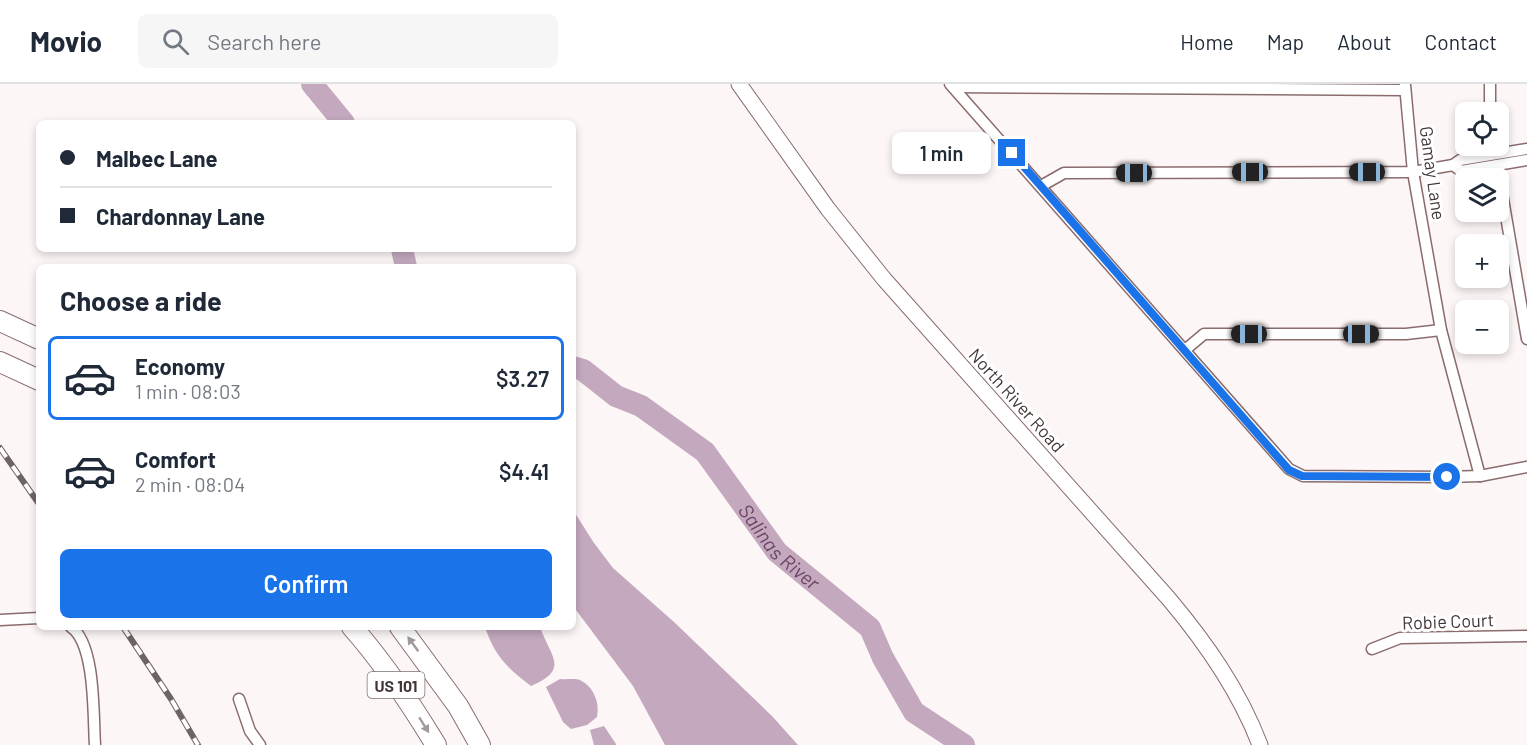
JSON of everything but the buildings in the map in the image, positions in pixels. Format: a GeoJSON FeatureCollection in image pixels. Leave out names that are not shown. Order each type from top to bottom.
{"type":"FeatureCollection","features":[{"type":"Feature","properties":{"kind":"highway"},"geometry":{"type":"LineString","coordinates":[[3,322],[36,338]]}},
{"type":"Feature","properties":{"kind":"highway"},"geometry":{"type":"LineString","coordinates":[[0,362],[36,378]]}},
{"type":"Feature","properties":{"kind":"highway","name":"US 101"},"geometry":{"type":"LineString","coordinates":[[354,630],[413,708],[436,745]]}},
{"type":"Feature","properties":{"kind":"highway","name":"US 101"},"geometry":{"type":"LineString","coordinates":[[402,630],[458,706],[480,745]]}},
{"type":"Feature","properties":{"kind":"main road","name":"North River Road"},"geometry":{"type":"LineString","coordinates":[[739,84],[828,209],[884,279],[1203,639],[1236,692],[1260,745]]}},
{"type":"Feature","properties":{"kind":"street"},"geometry":{"type":"LineString","coordinates":[[1490,84],[1490,102]]}},
{"type":"Feature","properties":{"kind":"street"},"geometry":{"type":"LineString","coordinates":[[951,86],[1405,87]]}},
{"type":"Feature","properties":{"kind":"street"},"geometry":{"type":"LineString","coordinates":[[951,86],[1289,470],[1302,476],[1402,477],[1480,476],[1527,467]]}},
{"type":"Feature","properties":{"kind":"street","name":"Gamay Lane"},"geometry":{"type":"LineString","coordinates":[[1405,87],[1413,172],[1441,330],[1480,476]]}},
{"type":"Feature","properties":{"kind":"street"},"geometry":{"type":"LineString","coordinates":[[1041,186],[1064,173],[1413,172],[1453,165],[1460,160],[1527,149]]}},
{"type":"Feature","properties":{"kind":"street"},"geometry":{"type":"LineString","coordinates":[[1453,165],[1461,171],[1527,160]]}},
{"type":"Feature","properties":{"kind":"street"},"geometry":{"type":"LineString","coordinates":[[1507,222],[1527,339]]}},
{"type":"Feature","properties":{"kind":"street"},"geometry":{"type":"LineString","coordinates":[[1185,350],[1204,334],[1406,334],[1441,330]]}},
{"type":"Feature","properties":{"kind":"street"},"geometry":{"type":"LineString","coordinates":[[0,620],[36,618]]}},
{"type":"Feature","properties":{"kind":"street"},"geometry":{"type":"LineString","coordinates":[[74,630],[85,646],[89,663],[94,745]]}},
{"type":"Feature","properties":{"kind":"street","name":"Robie Court"},"geometry":{"type":"LineString","coordinates":[[1372,649],[1400,638],[1527,636]]}},
{"type":"Feature","properties":{"kind":"street"},"geometry":{"type":"LineString","coordinates":[[238,699],[250,731],[260,745]]}},
{"type":"Feature","properties":{"kind":"shaded area"},"geometry":{"type":"Polygon","coordinates":[[[576,515],[613,568],[674,622],[772,716],[798,745],[665,745],[633,686],[576,610],[576,515]]]}},
{"type":"Feature","properties":{"kind":"shaded area"},"geometry":{"type":"Polygon","coordinates":[[[486,630],[541,630],[552,655],[554,668],[543,680],[531,686],[503,661],[486,630]]]}},
{"type":"Feature","properties":{"kind":"shaded area"},"geometry":{"type":"Polygon","coordinates":[[[560,679],[580,680],[592,691],[597,701],[598,712],[597,717],[587,725],[571,729],[563,722],[546,687],[560,679]]]}},
{"type":"Feature","properties":{"kind":"shaded area"},"geometry":{"type":"Polygon","coordinates":[[[604,726],[616,745],[594,745],[590,730],[604,726]]]}},
{"type":"Feature","properties":{"kind":"waterway","name":"Salinas River"},"geometry":{"type":"LineString","coordinates":[[312,84],[342,120]]}},
{"type":"Feature","properties":{"kind":"waterway","name":"Salinas River"},"geometry":{"type":"LineString","coordinates":[[403,252],[405,264]]}},
{"type":"Feature","properties":{"kind":"waterway","name":"Salinas River"},"geometry":{"type":"LineString","coordinates":[[576,368],[583,370],[616,396],[641,406],[705,452],[777,552],[870,628],[883,658],[914,712],[964,745]]}},
{"type":"Feature","properties":{"kind":"railway"},"geometry":{"type":"LineString","coordinates":[[0,448],[36,500]]}},
{"type":"Feature","properties":{"kind":"railway"},"geometry":{"type":"LineString","coordinates":[[125,630],[171,699],[198,745]]}},
{"type":"Feature","properties":{"kind":"route"},"geometry":{"type":"LineString","coordinates":[[1012,153],[1289,470],[1302,476],[1447,477]]}}]}
